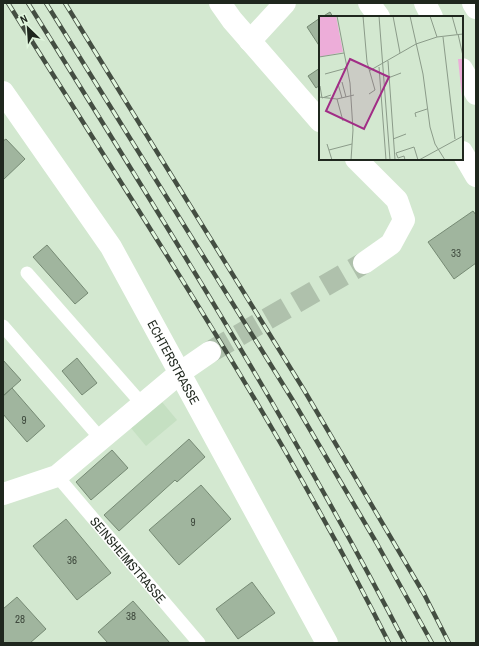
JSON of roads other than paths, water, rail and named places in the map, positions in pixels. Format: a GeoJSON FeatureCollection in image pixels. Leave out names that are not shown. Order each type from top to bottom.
{"type":"FeatureCollection","features":[{"type":"Feature","properties":{"kind":"street"},"geometry":{"type":"LineString","coordinates":[[220,3],[250,41],[319,121]]}},
{"type":"Feature","properties":{"kind":"street"},"geometry":{"type":"LineString","coordinates":[[250,41],[285,3]]}},
{"type":"Feature","properties":{"kind":"street"},"geometry":{"type":"LineString","coordinates":[[369,3],[378,16]]}},
{"type":"Feature","properties":{"kind":"street"},"geometry":{"type":"LineString","coordinates":[[425,3],[432,16]]}},
{"type":"Feature","properties":{"kind":"street"},"geometry":{"type":"LineString","coordinates":[[474,3],[476,8]]}},
{"type":"Feature","properties":{"kind":"street"},"geometry":{"type":"LineString","coordinates":[[463,72],[476,94]]}},
{"type":"Feature","properties":{"kind":"street","name":"ECHTERSTRASSE"},"geometry":{"type":"LineString","coordinates":[[6,103],[111,247],[181,372],[327,643]]}},
{"type":"Feature","properties":{"kind":"street"},"geometry":{"type":"LineString","coordinates":[[463,154],[476,176]]}},
{"type":"Feature","properties":{"kind":"street"},"geometry":{"type":"LineString","coordinates":[[357,160],[397,200],[404,220],[391,244],[364,263]]}},
{"type":"Feature","properties":{"kind":"street"},"geometry":{"type":"LineString","coordinates":[[4,493],[57,476],[181,372],[210,352]]}},
{"type":"Feature","properties":{"kind":"lane"},"geometry":{"type":"LineString","coordinates":[[26,273],[142,404]]}},
{"type":"Feature","properties":{"kind":"lane"},"geometry":{"type":"LineString","coordinates":[[3,326],[101,439]]}},
{"type":"Feature","properties":{"kind":"lane","name":"SEINSHEIMSTRASSE"},"geometry":{"type":"LineString","coordinates":[[57,476],[199,643]]}},
{"type":"Feature","properties":{"kind":"tunnel"},"geometry":{"type":"LineString","coordinates":[[210,352],[364,263]]}},
{"type":"Feature","properties":{"kind":"railway"},"geometry":{"type":"LineString","coordinates":[[8,3],[157,239],[254,398],[346,560],[389,643]]}},
{"type":"Feature","properties":{"kind":"railway"},"geometry":{"type":"LineString","coordinates":[[28,3],[223,319],[316,480],[405,643]]}},
{"type":"Feature","properties":{"kind":"railway"},"geometry":{"type":"LineString","coordinates":[[46,3],[292,399],[376,542],[432,643]]}},
{"type":"Feature","properties":{"kind":"railway"},"geometry":{"type":"LineString","coordinates":[[65,3],[304,390],[424,594],[449,643]]}}]}
